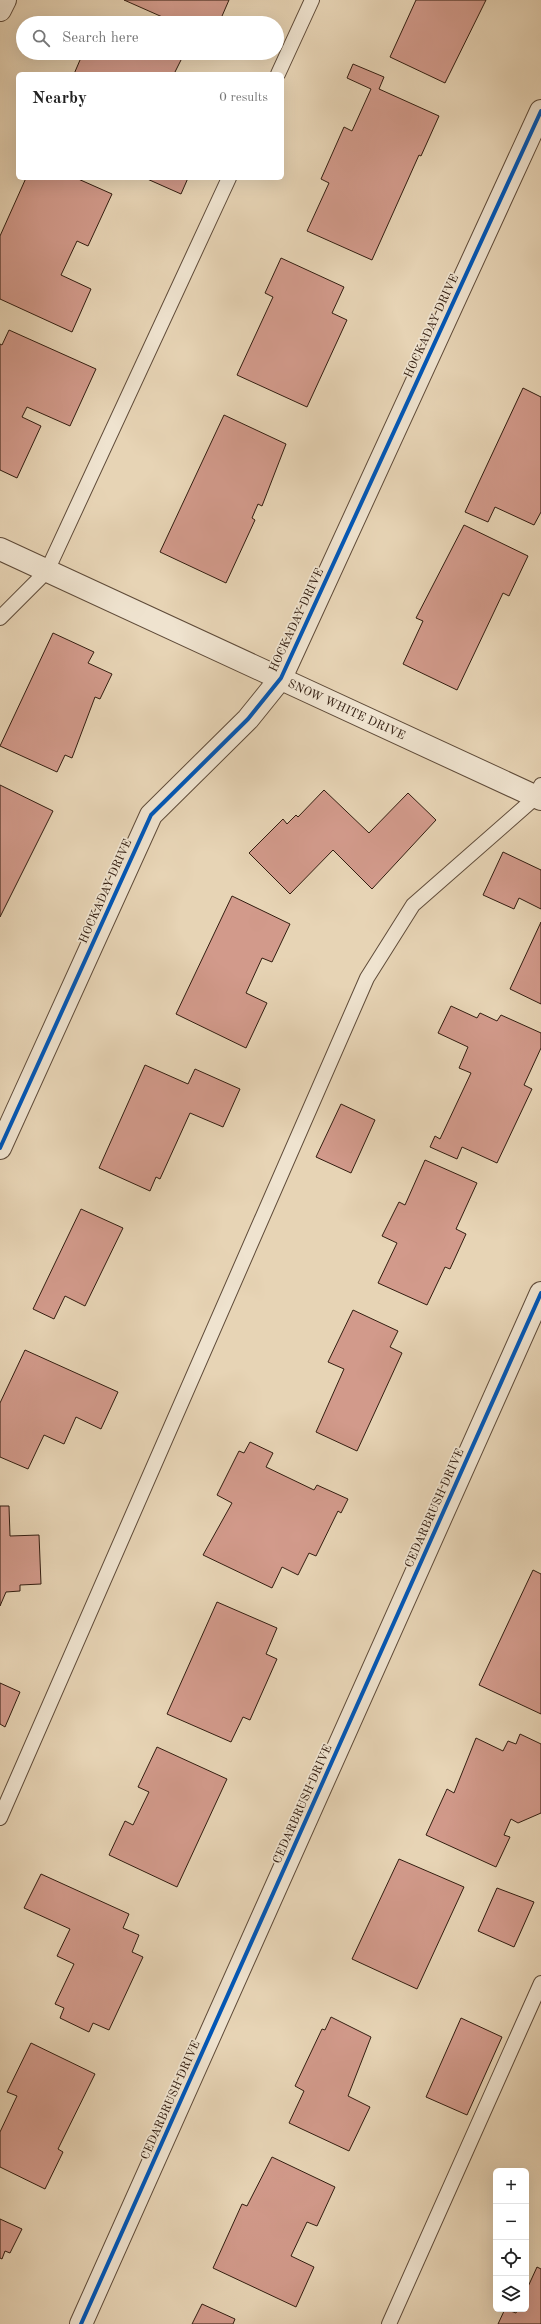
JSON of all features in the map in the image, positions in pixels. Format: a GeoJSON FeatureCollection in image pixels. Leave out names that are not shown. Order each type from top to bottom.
{"type":"FeatureCollection","features":[{"type":"Feature","properties":{"kind":"street"},"geometry":{"type":"LineString","coordinates":[[0,10],[5,0]]}},
{"type":"Feature","properties":{"kind":"street","name":"HOCKADAY DRIVE"},"geometry":{"type":"LineString","coordinates":[[0,1148],[151,815],[248,719],[281,678],[541,110]]}},
{"type":"Feature","properties":{"kind":"street","name":"SNOW WHITE DRIVE"},"geometry":{"type":"LineString","coordinates":[[0,549],[539,794]]}},
{"type":"Feature","properties":{"kind":"street","name":"CEDARBRUSH DRIVE"},"geometry":{"type":"LineString","coordinates":[[81,2324],[541,1293]]}},
{"type":"Feature","properties":{"kind":"lane"},"geometry":{"type":"LineString","coordinates":[[279,72],[312,0]]}},
{"type":"Feature","properties":{"kind":"lane"},"geometry":{"type":"LineString","coordinates":[[0,618],[47,571],[229,180]]}},
{"type":"Feature","properties":{"kind":"lane"},"geometry":{"type":"LineString","coordinates":[[0,1818],[367,978],[413,906],[539,794]]}},
{"type":"Feature","properties":{"kind":"lane"},"geometry":{"type":"LineString","coordinates":[[389,2324],[541,1983]]}},
{"type":"Feature","properties":{"kind":"building"},"geometry":{"type":"Polygon","coordinates":[[[124,0],[229,0],[222,16],[160,16],[124,0]]]}},
{"type":"Feature","properties":{"kind":"building"},"geometry":{"type":"Polygon","coordinates":[[[416,0],[486,0],[445,83],[390,57],[416,0]]]}},
{"type":"Feature","properties":{"kind":"building"},"geometry":{"type":"Polygon","coordinates":[[[80,60],[181,60],[175,72],[75,72],[80,60]]]}},
{"type":"Feature","properties":{"kind":"building"},"geometry":{"type":"Polygon","coordinates":[[[353,64],[384,77],[379,89],[439,116],[421,156],[419,155],[372,260],[307,231],[329,183],[321,179],[344,127],[352,131],[371,89],[347,78],[353,64]]]}},
{"type":"Feature","properties":{"kind":"building"},"geometry":{"type":"Polygon","coordinates":[[[25,180],[80,180],[112,194],[88,246],[77,241],[61,275],[91,289],[72,332],[0,299],[0,236],[25,180]]]}},
{"type":"Feature","properties":{"kind":"building"},"geometry":{"type":"Polygon","coordinates":[[[150,180],[187,180],[181,194],[150,180]]]}},
{"type":"Feature","properties":{"kind":"building"},"geometry":{"type":"Polygon","coordinates":[[[281,258],[344,287],[332,313],[347,320],[307,407],[237,375],[273,297],[265,293],[281,258]]]}},
{"type":"Feature","properties":{"kind":"building"},"geometry":{"type":"Polygon","coordinates":[[[9,330],[96,369],[70,426],[27,407],[22,417],[41,426],[17,478],[0,470],[0,344],[2,345],[9,330]]]}},
{"type":"Feature","properties":{"kind":"building"},"geometry":{"type":"Polygon","coordinates":[[[523,388],[541,397],[541,512],[534,525],[495,507],[488,522],[465,512],[523,388]]]}},
{"type":"Feature","properties":{"kind":"building"},"geometry":{"type":"Polygon","coordinates":[[[224,415],[286,444],[262,506],[258,504],[252,518],[255,520],[226,583],[160,552],[224,415]]]}},
{"type":"Feature","properties":{"kind":"building"},"geometry":{"type":"Polygon","coordinates":[[[464,525],[528,556],[509,596],[503,593],[457,690],[403,664],[423,621],[416,618],[464,525]]]}},
{"type":"Feature","properties":{"kind":"building"},"geometry":{"type":"Polygon","coordinates":[[[53,633],[94,652],[88,663],[112,674],[100,699],[95,697],[72,758],[65,755],[57,772],[0,746],[53,633]]]}},
{"type":"Feature","properties":{"kind":"building"},"geometry":{"type":"Polygon","coordinates":[[[0,785],[53,811],[0,917],[0,785]]]}},
{"type":"Feature","properties":{"kind":"building"},"geometry":{"type":"Polygon","coordinates":[[[324,790],[369,833],[408,793],[436,820],[372,889],[333,850],[290,894],[249,853],[283,819],[287,824],[296,815],[298,817],[324,790]]]}},
{"type":"Feature","properties":{"kind":"building"},"geometry":{"type":"Polygon","coordinates":[[[503,852],[541,870],[541,909],[519,898],[514,909],[483,895],[503,852]]]}},
{"type":"Feature","properties":{"kind":"building"},"geometry":{"type":"Polygon","coordinates":[[[232,896],[290,924],[272,962],[262,958],[246,993],[267,1003],[246,1048],[176,1014],[232,896]]]}},
{"type":"Feature","properties":{"kind":"building"},"geometry":{"type":"Polygon","coordinates":[[[541,922],[541,1004],[510,989],[541,922]]]}},
{"type":"Feature","properties":{"kind":"building"},"geometry":{"type":"Polygon","coordinates":[[[451,1006],[477,1018],[480,1013],[497,1021],[501,1015],[541,1033],[541,1048],[524,1085],[532,1089],[497,1163],[462,1147],[457,1159],[430,1147],[435,1136],[440,1139],[471,1073],[459,1068],[468,1047],[438,1033],[451,1006]]]}},
{"type":"Feature","properties":{"kind":"building"},"geometry":{"type":"Polygon","coordinates":[[[145,1065],[188,1084],[195,1069],[240,1089],[223,1127],[190,1113],[160,1179],[156,1177],[150,1191],[99,1168],[145,1065]]]}},
{"type":"Feature","properties":{"kind":"building"},"geometry":{"type":"Polygon","coordinates":[[[341,1104],[375,1120],[351,1173],[316,1157],[341,1104]]]}},
{"type":"Feature","properties":{"kind":"building"},"geometry":{"type":"Polygon","coordinates":[[[425,1160],[477,1183],[456,1229],[466,1234],[450,1269],[445,1267],[427,1305],[378,1283],[397,1243],[382,1236],[399,1202],[405,1205],[425,1160]]]}},
{"type":"Feature","properties":{"kind":"building"},"geometry":{"type":"Polygon","coordinates":[[[81,1209],[123,1228],[85,1306],[65,1296],[54,1319],[33,1309],[81,1209]]]}},
{"type":"Feature","properties":{"kind":"building"},"geometry":{"type":"Polygon","coordinates":[[[353,1310],[398,1331],[390,1347],[402,1353],[357,1451],[316,1432],[344,1369],[328,1362],[353,1310]]]}},
{"type":"Feature","properties":{"kind":"building"},"geometry":{"type":"Polygon","coordinates":[[[25,1350],[118,1392],[101,1429],[76,1417],[64,1444],[44,1435],[28,1469],[0,1457],[0,1403],[25,1350]]]}},
{"type":"Feature","properties":{"kind":"building"},"geometry":{"type":"Polygon","coordinates":[[[250,1442],[273,1453],[266,1467],[314,1490],[317,1485],[348,1499],[341,1513],[338,1511],[316,1556],[309,1553],[298,1575],[282,1567],[272,1588],[203,1555],[232,1503],[217,1495],[239,1451],[244,1453],[250,1442]]]}},
{"type":"Feature","properties":{"kind":"building"},"geometry":{"type":"Polygon","coordinates":[[[0,1506],[9,1506],[10,1536],[39,1535],[41,1584],[20,1585],[20,1591],[6,1592],[0,1606],[0,1506]]]}},
{"type":"Feature","properties":{"kind":"building"},"geometry":{"type":"Polygon","coordinates":[[[533,1570],[541,1574],[541,1714],[479,1685],[533,1570]]]}},
{"type":"Feature","properties":{"kind":"building"},"geometry":{"type":"Polygon","coordinates":[[[217,1602],[277,1628],[266,1654],[277,1659],[250,1720],[243,1717],[231,1742],[167,1714],[217,1602]]]}},
{"type":"Feature","properties":{"kind":"building"},"geometry":{"type":"Polygon","coordinates":[[[0,1683],[20,1692],[5,1727],[0,1724],[0,1683]]]}},
{"type":"Feature","properties":{"kind":"building"},"geometry":{"type":"Polygon","coordinates":[[[520,1734],[541,1744],[541,1813],[518,1823],[511,1819],[504,1835],[510,1837],[496,1867],[426,1835],[447,1789],[454,1793],[476,1738],[503,1751],[508,1741],[516,1744],[520,1734]]]}},
{"type":"Feature","properties":{"kind":"building"},"geometry":{"type":"Polygon","coordinates":[[[157,1747],[227,1779],[177,1887],[109,1855],[125,1821],[133,1825],[149,1792],[138,1787],[157,1747]]]}},
{"type":"Feature","properties":{"kind":"building"},"geometry":{"type":"Polygon","coordinates":[[[399,1859],[464,1887],[417,1989],[352,1959],[399,1859]]]}},
{"type":"Feature","properties":{"kind":"building"},"geometry":{"type":"Polygon","coordinates":[[[41,1874],[129,1914],[123,1928],[139,1935],[132,1952],[143,1957],[109,2030],[93,2023],[89,2032],[60,2018],[64,2008],[55,2004],[74,1964],[57,1956],[70,1929],[24,1908],[41,1874]]]}},
{"type":"Feature","properties":{"kind":"building"},"geometry":{"type":"Polygon","coordinates":[[[497,1888],[534,1902],[514,1947],[478,1931],[497,1888]]]}},
{"type":"Feature","properties":{"kind":"building"},"geometry":{"type":"Polygon","coordinates":[[[331,2017],[371,2037],[348,2096],[370,2107],[349,2151],[289,2123],[304,2091],[295,2086],[322,2029],[325,2030],[331,2017]]]}},
{"type":"Feature","properties":{"kind":"building"},"geometry":{"type":"Polygon","coordinates":[[[461,2018],[502,2037],[467,2115],[426,2097],[461,2018]]]}},
{"type":"Feature","properties":{"kind":"building"},"geometry":{"type":"Polygon","coordinates":[[[31,2043],[95,2074],[58,2149],[63,2152],[45,2189],[0,2167],[0,2132],[17,2096],[7,2092],[31,2043]]]}},
{"type":"Feature","properties":{"kind":"building"},"geometry":{"type":"Polygon","coordinates":[[[272,2157],[335,2187],[317,2226],[307,2222],[291,2256],[314,2267],[296,2307],[213,2268],[242,2204],[247,2206],[272,2157]]]}},
{"type":"Feature","properties":{"kind":"building"},"geometry":{"type":"Polygon","coordinates":[[[0,2219],[22,2229],[10,2253],[5,2251],[2,2259],[0,2258],[0,2219]]]}},
{"type":"Feature","properties":{"kind":"building"},"geometry":{"type":"Polygon","coordinates":[[[537,2267],[541,2269],[541,2324],[498,2324],[504,2312],[529,2312],[529,2284],[537,2267]]]}},
{"type":"Feature","properties":{"kind":"building"},"geometry":{"type":"Polygon","coordinates":[[[202,2304],[235,2319],[233,2324],[192,2324],[202,2304]]]}},
{"type":"Feature","properties":{"kind":"cycle path"},"geometry":{"type":"LineString","coordinates":[[0,1148],[151,815],[248,719],[281,678],[541,111]]}},
{"type":"Feature","properties":{"kind":"cycle path"},"geometry":{"type":"LineString","coordinates":[[81,2324],[541,1293]]}}]}
